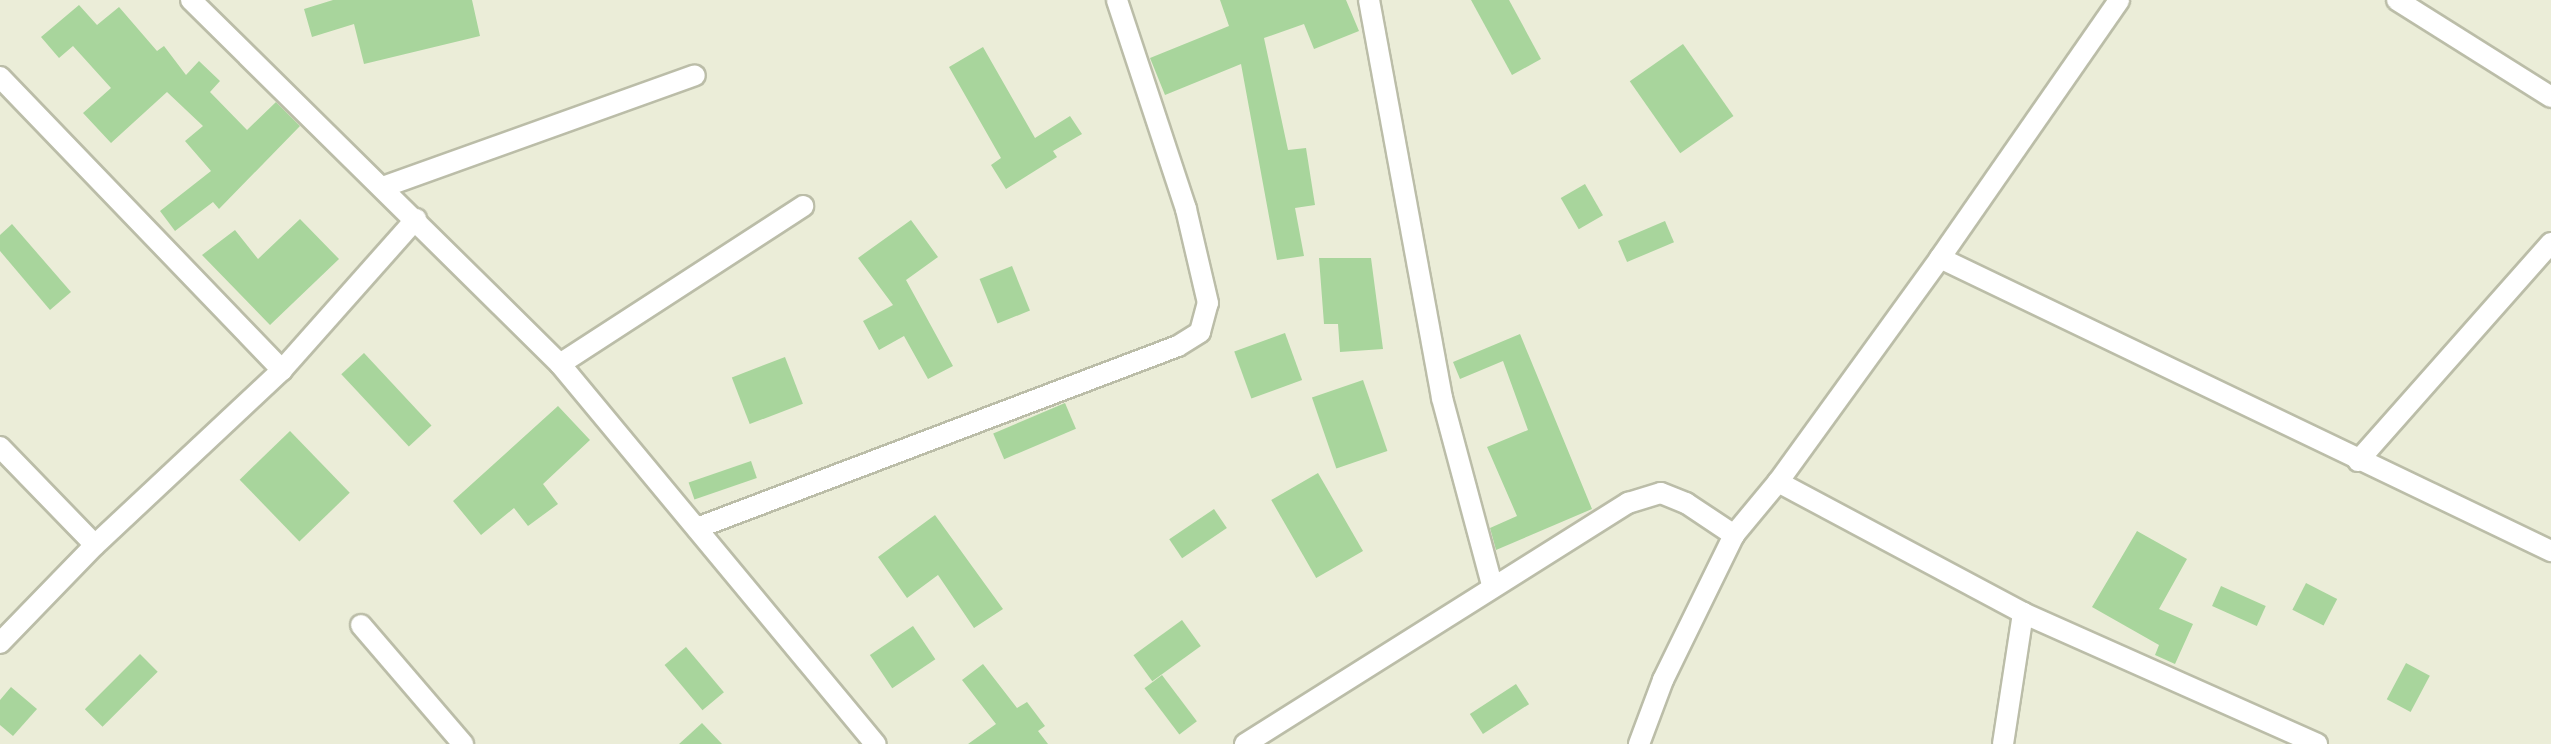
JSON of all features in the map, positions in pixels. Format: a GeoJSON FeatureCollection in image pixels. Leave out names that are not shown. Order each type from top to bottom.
{"type":"FeatureCollection","features":[{"type":"Feature","properties":{"kind":"street"},"geometry":{"type":"LineString","coordinates":[[191,0],[560,364],[875,744]]}},
{"type":"Feature","properties":{"kind":"street"},"geometry":{"type":"LineString","coordinates":[[697,528],[1178,346],[1200,332],[1208,303],[1186,209],[1117,0]]}},
{"type":"Feature","properties":{"kind":"street"},"geometry":{"type":"LineString","coordinates":[[1369,0],[1442,398],[1492,584]]}},
{"type":"Feature","properties":{"kind":"street"},"geometry":{"type":"LineString","coordinates":[[1639,744],[1663,680],[1734,535],[1778,482],[1940,258],[2119,0]]}},
{"type":"Feature","properties":{"kind":"street"},"geometry":{"type":"LineString","coordinates":[[2397,0],[2551,97]]}},
{"type":"Feature","properties":{"kind":"street"},"geometry":{"type":"LineString","coordinates":[[383,187],[695,75]]}},
{"type":"Feature","properties":{"kind":"street"},"geometry":{"type":"LineString","coordinates":[[0,77],[282,370]]}},
{"type":"Feature","properties":{"kind":"street"},"geometry":{"type":"LineString","coordinates":[[560,364],[803,206]]}},
{"type":"Feature","properties":{"kind":"street"},"geometry":{"type":"LineString","coordinates":[[0,643],[95,545],[282,370],[416,219]]}},
{"type":"Feature","properties":{"kind":"street"},"geometry":{"type":"LineString","coordinates":[[2358,461],[2551,243]]}},
{"type":"Feature","properties":{"kind":"street"},"geometry":{"type":"LineString","coordinates":[[1940,258],[2551,551]]}},
{"type":"Feature","properties":{"kind":"street"},"geometry":{"type":"LineString","coordinates":[[0,447],[95,545]]}},
{"type":"Feature","properties":{"kind":"street"},"geometry":{"type":"LineString","coordinates":[[1778,482],[2023,613],[2317,744]]}},
{"type":"Feature","properties":{"kind":"street"},"geometry":{"type":"LineString","coordinates":[[1245,744],[1492,584],[1628,503],[1661,493],[1686,503],[1734,535]]}},
{"type":"Feature","properties":{"kind":"street"},"geometry":{"type":"LineString","coordinates":[[2003,744],[2023,613]]}},
{"type":"Feature","properties":{"kind":"street"},"geometry":{"type":"LineString","coordinates":[[361,625],[463,744]]}},
{"type":"Feature","properties":{"kind":"building"},"geometry":{"type":"Polygon","coordinates":[[[333,0],[472,0],[480,36],[364,64],[354,24],[312,37],[304,9],[333,0]]]}},
{"type":"Feature","properties":{"kind":"building"},"geometry":{"type":"Polygon","coordinates":[[[1220,0],[1346,0],[1359,31],[1314,49],[1304,24],[1264,38],[1288,150],[1306,148],[1315,205],[1295,208],[1304,256],[1277,260],[1241,64],[1165,95],[1150,58],[1229,26],[1220,0]]]}},
{"type":"Feature","properties":{"kind":"building"},"geometry":{"type":"Polygon","coordinates":[[[1471,0],[1509,0],[1541,59],[1512,75],[1471,0]]]}},
{"type":"Feature","properties":{"kind":"building"},"geometry":{"type":"Polygon","coordinates":[[[79,5],[97,25],[119,7],[157,51],[164,46],[186,75],[199,61],[220,81],[210,92],[247,130],[276,102],[300,126],[219,209],[213,202],[175,231],[160,211],[211,171],[185,141],[203,126],[167,92],[111,143],[83,113],[111,88],[73,46],[59,58],[41,37],[79,5]]]}},
{"type":"Feature","properties":{"kind":"building"},"geometry":{"type":"Polygon","coordinates":[[[1683,44],[1733,116],[1680,153],[1630,81],[1683,44]]]}},
{"type":"Feature","properties":{"kind":"building"},"geometry":{"type":"Polygon","coordinates":[[[983,47],[1035,138],[1070,116],[1082,134],[1053,151],[1057,157],[1006,189],[991,165],[1001,158],[949,67],[983,47]]]}},
{"type":"Feature","properties":{"kind":"building"},"geometry":{"type":"Polygon","coordinates":[[[1585,184],[1603,215],[1579,229],[1561,198],[1585,184]]]}},
{"type":"Feature","properties":{"kind":"building"},"geometry":{"type":"Polygon","coordinates":[[[300,219],[339,259],[270,325],[202,255],[235,230],[258,259],[300,219]]]}},
{"type":"Feature","properties":{"kind":"building"},"geometry":{"type":"Polygon","coordinates":[[[911,220],[938,257],[906,280],[953,366],[928,379],[904,336],[879,350],[863,321],[893,305],[858,258],[911,220]]]}},
{"type":"Feature","properties":{"kind":"building"},"geometry":{"type":"Polygon","coordinates":[[[1665,221],[1674,242],[1627,262],[1618,241],[1665,221]]]}},
{"type":"Feature","properties":{"kind":"building"},"geometry":{"type":"Polygon","coordinates":[[[12,224],[71,292],[50,310],[0,251],[0,235],[12,224]]]}},
{"type":"Feature","properties":{"kind":"building"},"geometry":{"type":"Polygon","coordinates":[[[1319,258],[1371,258],[1383,349],[1340,352],[1338,324],[1324,324],[1319,258]]]}},
{"type":"Feature","properties":{"kind":"building"},"geometry":{"type":"Polygon","coordinates":[[[1012,266],[1030,311],[998,324],[980,279],[1012,266]]]}},
{"type":"Feature","properties":{"kind":"building"},"geometry":{"type":"Polygon","coordinates":[[[1285,333],[1302,380],[1251,398],[1234,351],[1285,333]]]}},
{"type":"Feature","properties":{"kind":"building"},"geometry":{"type":"Polygon","coordinates":[[[1520,334],[1592,509],[1496,550],[1490,528],[1517,516],[1487,447],[1528,430],[1503,361],[1460,379],[1453,362],[1520,334]]]}},
{"type":"Feature","properties":{"kind":"building"},"geometry":{"type":"Polygon","coordinates":[[[364,353],[432,425],[409,447],[341,374],[364,353]]]}},
{"type":"Feature","properties":{"kind":"building"},"geometry":{"type":"Polygon","coordinates":[[[785,357],[803,404],[750,424],[732,377],[785,357]]]}},
{"type":"Feature","properties":{"kind":"building"},"geometry":{"type":"Polygon","coordinates":[[[1363,380],[1387,451],[1336,468],[1312,398],[1363,380]]]}},
{"type":"Feature","properties":{"kind":"building"},"geometry":{"type":"Polygon","coordinates":[[[1065,403],[1076,429],[1004,459],[993,433],[1065,403]]]}},
{"type":"Feature","properties":{"kind":"building"},"geometry":{"type":"Polygon","coordinates":[[[558,406],[590,440],[543,484],[558,504],[528,526],[514,508],[481,535],[453,501],[558,406]]]}},
{"type":"Feature","properties":{"kind":"building"},"geometry":{"type":"Polygon","coordinates":[[[290,431],[350,493],[299,541],[240,480],[290,431]]]}},
{"type":"Feature","properties":{"kind":"building"},"geometry":{"type":"Polygon","coordinates":[[[751,461],[757,478],[694,500],[689,482],[751,461]]]}},
{"type":"Feature","properties":{"kind":"building"},"geometry":{"type":"Polygon","coordinates":[[[1318,473],[1363,551],[1316,578],[1271,500],[1318,473]]]}},
{"type":"Feature","properties":{"kind":"building"},"geometry":{"type":"Polygon","coordinates":[[[1214,509],[1227,528],[1182,558],[1169,539],[1214,509]]]}},
{"type":"Feature","properties":{"kind":"building"},"geometry":{"type":"Polygon","coordinates":[[[935,515],[1003,609],[974,628],[938,575],[907,598],[878,557],[935,515]]]}},
{"type":"Feature","properties":{"kind":"building"},"geometry":{"type":"Polygon","coordinates":[[[2137,531],[2187,559],[2159,609],[2193,624],[2175,664],[2155,655],[2159,645],[2092,607],[2137,531]]]}},
{"type":"Feature","properties":{"kind":"building"},"geometry":{"type":"Polygon","coordinates":[[[2306,583],[2337,599],[2324,626],[2292,610],[2306,583]]]}},
{"type":"Feature","properties":{"kind":"building"},"geometry":{"type":"Polygon","coordinates":[[[2221,586],[2266,606],[2257,626],[2212,606],[2221,586]]]}},
{"type":"Feature","properties":{"kind":"building"},"geometry":{"type":"Polygon","coordinates":[[[1182,620],[1201,646],[1152,681],[1133,655],[1182,620]]]}},
{"type":"Feature","properties":{"kind":"building"},"geometry":{"type":"Polygon","coordinates":[[[913,626],[935,659],[892,688],[870,655],[913,626]]]}},
{"type":"Feature","properties":{"kind":"building"},"geometry":{"type":"Polygon","coordinates":[[[686,647],[724,692],[702,710],[665,665],[686,647]]]}},
{"type":"Feature","properties":{"kind":"building"},"geometry":{"type":"Polygon","coordinates":[[[140,654],[158,672],[103,727],[85,709],[140,654]]]}},
{"type":"Feature","properties":{"kind":"building"},"geometry":{"type":"Polygon","coordinates":[[[2406,663],[2430,676],[2411,712],[2387,699],[2406,663]]]}},
{"type":"Feature","properties":{"kind":"building"},"geometry":{"type":"Polygon","coordinates":[[[983,664],[1017,708],[1027,702],[1045,726],[1038,731],[1048,744],[968,744],[996,724],[962,680],[983,664]]]}},
{"type":"Feature","properties":{"kind":"building"},"geometry":{"type":"Polygon","coordinates":[[[1162,675],[1197,721],[1179,735],[1144,688],[1162,675]]]}},
{"type":"Feature","properties":{"kind":"building"},"geometry":{"type":"Polygon","coordinates":[[[1516,684],[1529,704],[1483,734],[1470,714],[1516,684]]]}},
{"type":"Feature","properties":{"kind":"building"},"geometry":{"type":"Polygon","coordinates":[[[11,687],[37,709],[13,736],[0,725],[0,700],[11,687]]]}},
{"type":"Feature","properties":{"kind":"building"},"geometry":{"type":"Polygon","coordinates":[[[702,723],[722,744],[679,744],[702,723]]]}}]}
